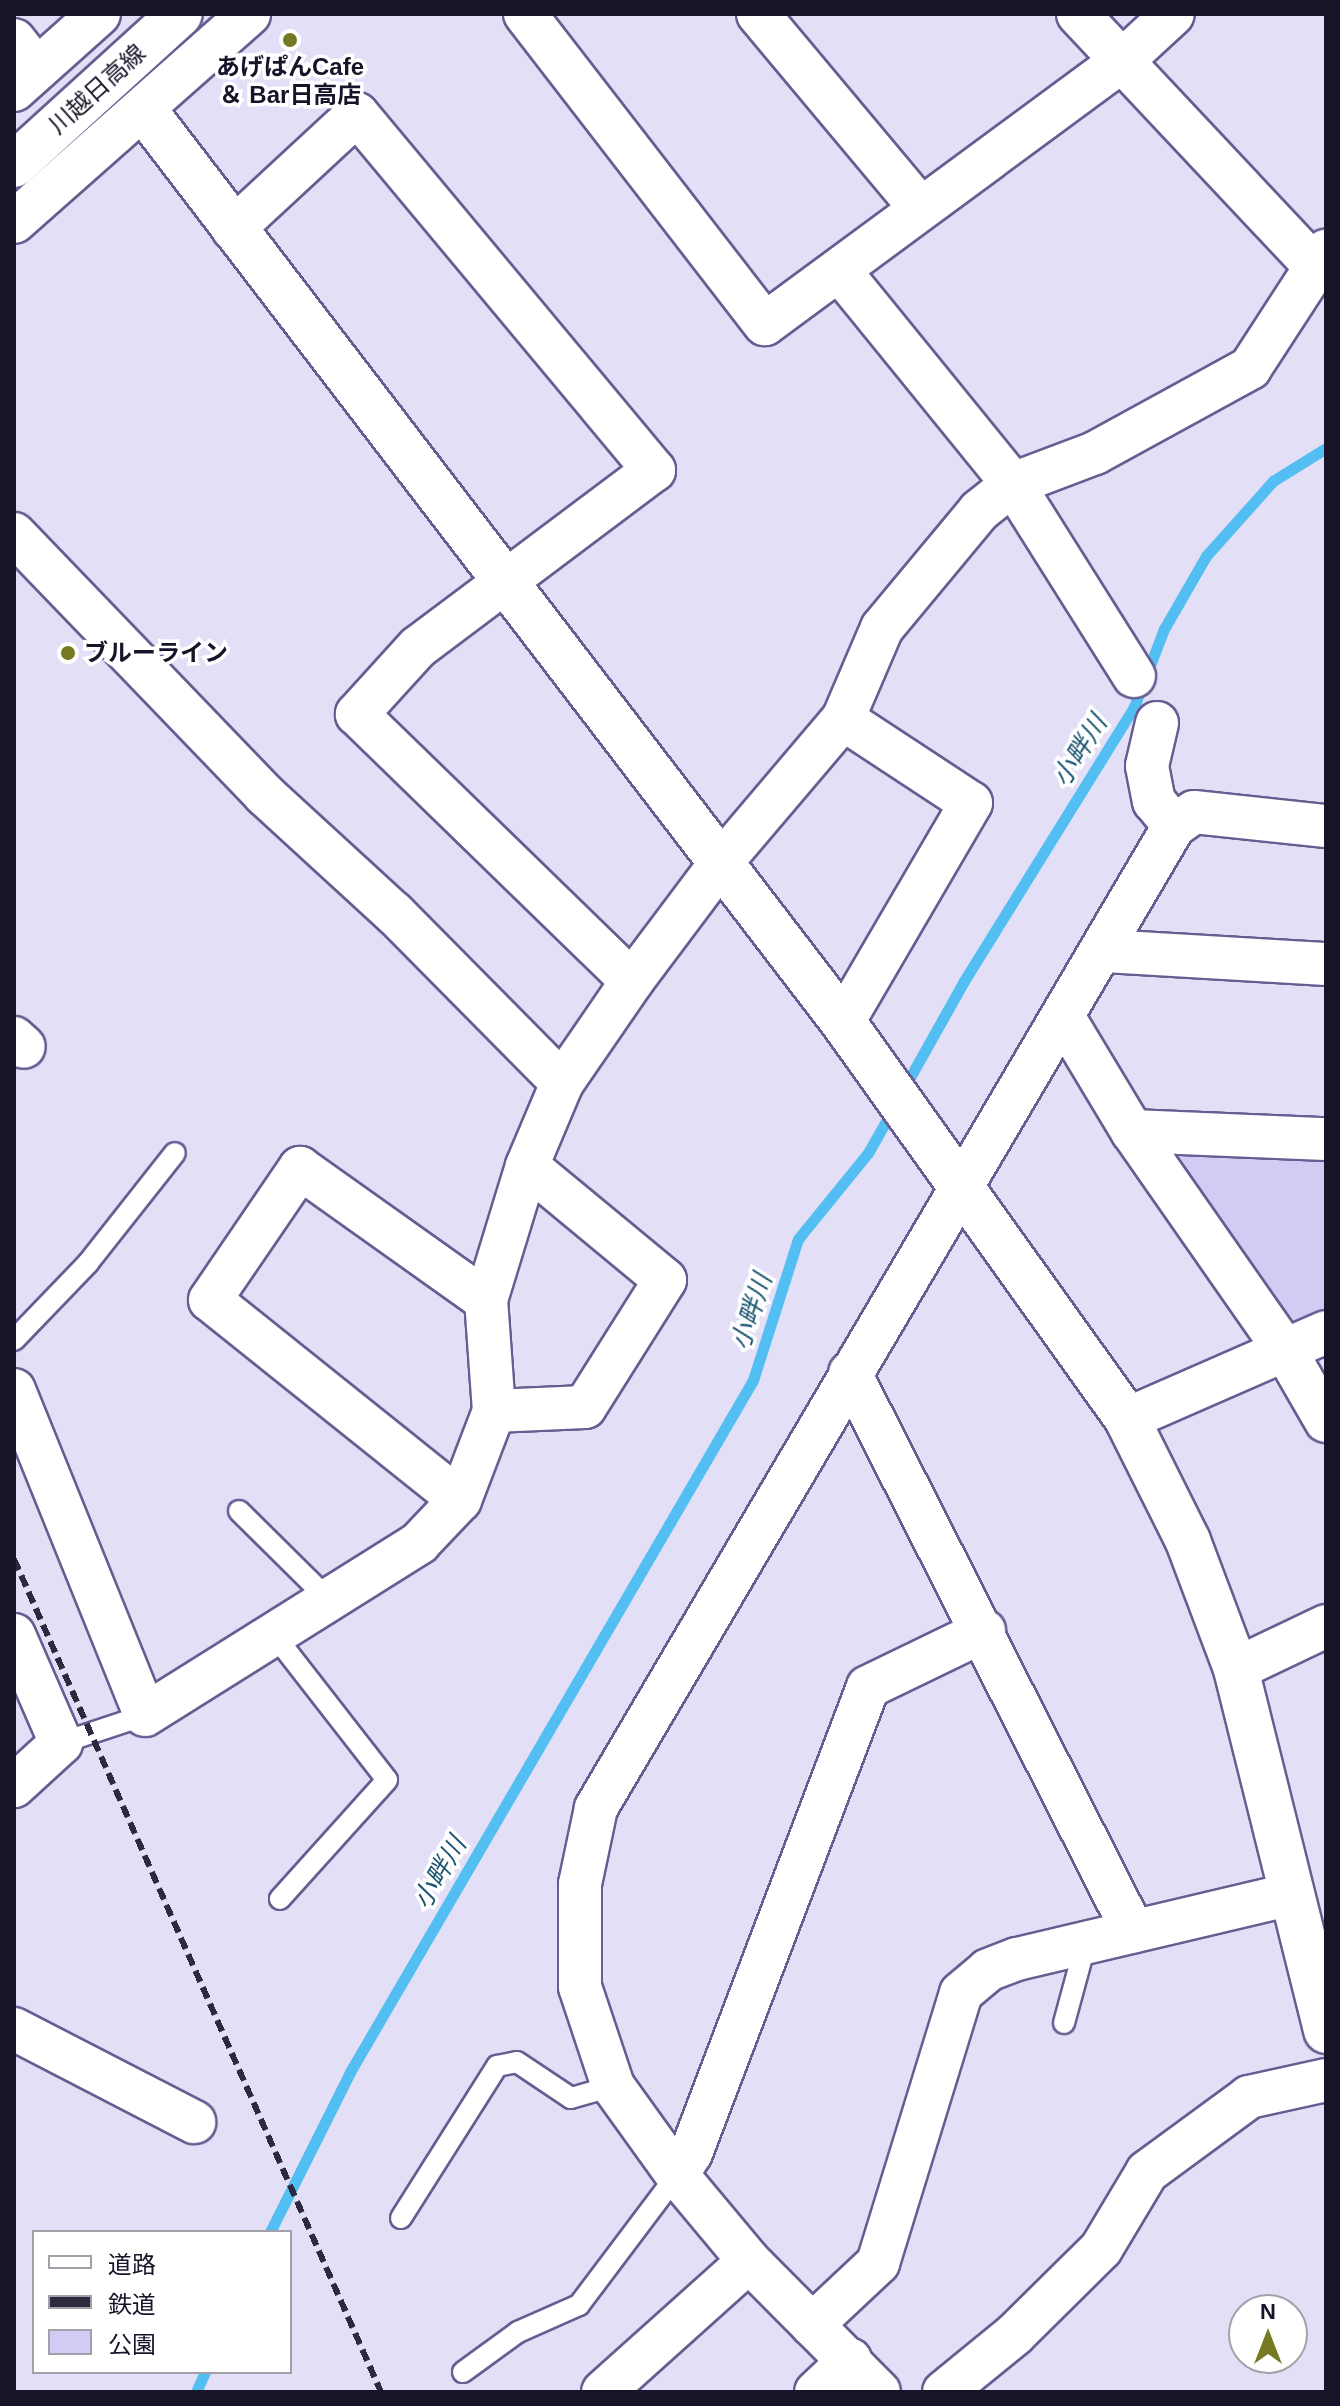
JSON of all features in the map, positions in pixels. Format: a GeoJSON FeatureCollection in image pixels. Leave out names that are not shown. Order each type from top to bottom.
{"type":"FeatureCollection","features":[{"type":"Feature","properties":{"kind":"street"},"geometry":{"type":"LineString","coordinates":[[22,66],[99,14]]}},
{"type":"Feature","properties":{"kind":"street","name":"川越日高線"},"geometry":{"type":"LineString","coordinates":[[14,165],[180,14]]}},
{"type":"Feature","properties":{"kind":"street"},"geometry":{"type":"LineString","coordinates":[[14,222],[249,14]]}},
{"type":"Feature","properties":{"kind":"street"},"geometry":{"type":"LineString","coordinates":[[525,14],[765,324],[1122,61],[1173,14]]}},
{"type":"Feature","properties":{"kind":"street"},"geometry":{"type":"LineString","coordinates":[[758,14],[920,208]]}},
{"type":"Feature","properties":{"kind":"street"},"geometry":{"type":"LineString","coordinates":[[14,1390],[145,1715],[419,1543],[460,1500],[494,1411],[486,1300],[527,1166],[562,1083],[632,981],[719,865],[843,719],[882,628],[979,511],[1013,484],[1095,453],[1250,368],[1321,259],[1078,14]]}},
{"type":"Feature","properties":{"kind":"street"},"geometry":{"type":"LineString","coordinates":[[144,110],[849,1031],[1127,1419],[1188,1541],[1236,1669],[1326,2031]]}},
{"type":"Feature","properties":{"kind":"street"},"geometry":{"type":"LineString","coordinates":[[233,229],[357,114],[654,470],[502,580],[418,647],[357,714],[632,981]]}},
{"type":"Feature","properties":{"kind":"street"},"geometry":{"type":"LineString","coordinates":[[839,270],[1013,484],[1134,676]]}},
{"type":"Feature","properties":{"kind":"street"},"geometry":{"type":"LineString","coordinates":[[14,534],[265,795],[394,913],[562,1083]]}},
{"type":"Feature","properties":{"kind":"street"},"geometry":{"type":"LineString","coordinates":[[843,719],[971,803],[849,1031]]}},
{"type":"Feature","properties":{"kind":"street"},"geometry":{"type":"LineString","coordinates":[[1157,723],[1147,766],[1154,801],[1174,826]]}},
{"type":"Feature","properties":{"kind":"street"},"geometry":{"type":"LineString","coordinates":[[879,2392],[749,2261],[677,2175],[613,2086],[580,1987],[577,1945],[580,1884],[596,1808],[850,1373],[955,1179],[1064,1018],[1174,826],[1194,812],[1326,826]]}},
{"type":"Feature","properties":{"kind":"street"},"geometry":{"type":"LineString","coordinates":[[1105,951],[1326,964]]}},
{"type":"Feature","properties":{"kind":"street"},"geometry":{"type":"LineString","coordinates":[[1064,1018],[1132,1131],[1285,1350],[1326,1421]]}},
{"type":"Feature","properties":{"kind":"street"},"geometry":{"type":"LineString","coordinates":[[1132,1131],[1326,1139]]}},
{"type":"Feature","properties":{"kind":"street"},"geometry":{"type":"LineString","coordinates":[[494,1411],[585,1407],[665,1280],[527,1166]]}},
{"type":"Feature","properties":{"kind":"street"},"geometry":{"type":"LineString","coordinates":[[460,1500],[210,1300],[300,1168],[486,1300]]}},
{"type":"Feature","properties":{"kind":"street"},"geometry":{"type":"LineString","coordinates":[[1127,1419],[1326,1332]]}},
{"type":"Feature","properties":{"kind":"street"},"geometry":{"type":"LineString","coordinates":[[850,1373],[984,1631],[1133,1931]]}},
{"type":"Feature","properties":{"kind":"street"},"geometry":{"type":"LineString","coordinates":[[1236,1669],[1326,1626]]}},
{"type":"Feature","properties":{"kind":"street"},"geometry":{"type":"LineString","coordinates":[[677,2175],[691,2153],[868,1687],[984,1631]]}},
{"type":"Feature","properties":{"kind":"street"},"geometry":{"type":"LineString","coordinates":[[14,1635],[61,1743],[14,1786]]}},
{"type":"Feature","properties":{"kind":"street"},"geometry":{"type":"LineString","coordinates":[[812,2325],[878,2263],[961,1993],[988,1970],[1086,1942],[1292,1894]]}},
{"type":"Feature","properties":{"kind":"street"},"geometry":{"type":"LineString","coordinates":[[14,2029],[194,2122]]}},
{"type":"Feature","properties":{"kind":"street"},"geometry":{"type":"LineString","coordinates":[[944,2392],[1015,2334],[1101,2249],[1147,2172],[1249,2097],[1326,2080]]}},
{"type":"Feature","properties":{"kind":"street"},"geometry":{"type":"LineString","coordinates":[[603,2392],[749,2261]]}},
{"type":"Feature","properties":{"kind":"street"},"geometry":{"type":"LineString","coordinates":[[816,2392],[850,2360]]}},
{"type":"Feature","properties":{"kind":"lane"},"geometry":{"type":"LineString","coordinates":[[14,1340],[88,1263],[175,1153]]}},
{"type":"Feature","properties":{"kind":"lane"},"geometry":{"type":"LineString","coordinates":[[239,1511],[328,1599]]}},
{"type":"Feature","properties":{"kind":"lane"},"geometry":{"type":"LineString","coordinates":[[275,1636],[387,1780],[280,1899]]}},
{"type":"Feature","properties":{"kind":"lane"},"geometry":{"type":"LineString","coordinates":[[61,1743],[145,1715]]}},
{"type":"Feature","properties":{"kind":"lane"},"geometry":{"type":"LineString","coordinates":[[1064,2023],[1086,1942]]}},
{"type":"Feature","properties":{"kind":"lane"},"geometry":{"type":"LineString","coordinates":[[401,2218],[497,2066],[517,2062],[571,2098],[613,2086]]}},
{"type":"Feature","properties":{"kind":"lane"},"geometry":{"type":"LineString","coordinates":[[463,2372],[518,2332],[579,2305],[677,2175]]}},
{"type":"Feature","properties":{"kind":"green space"},"geometry":{"type":"Polygon","coordinates":[[[1170,1152],[1326,1159],[1326,1313],[1292,1327],[1170,1152]]]}},
{"type":"Feature","properties":{"kind":"waterway","name":"小畔川"},"geometry":{"type":"LineString","coordinates":[[904,1088],[964,981],[1134,707],[1164,629],[1206,556],[1273,481],[1326,448]]}},
{"type":"Feature","properties":{"kind":"waterway","name":"小畔川"},"geometry":{"type":"LineString","coordinates":[[271,2230],[350,2072],[753,1380],[798,1239],[868,1153],[894,1107]]}},
{"type":"Feature","properties":{"kind":"waterway","name":"小畔川"},"geometry":{"type":"LineString","coordinates":[[196,2392],[204,2374]]}},
{"type":"Feature","properties":{"kind":"railway"},"geometry":{"type":"LineString","coordinates":[[14,1559],[381,2392]]}},
{"type":"Feature","properties":{"kind":"place","name":"あげぱんCafe ＆ Bar日高店"},"geometry":{"type":"Point","coordinates":[290,40]}},
{"type":"Feature","properties":{"kind":"place","name":"ブルーライン"},"geometry":{"type":"Point","coordinates":[68,653]}}]}
